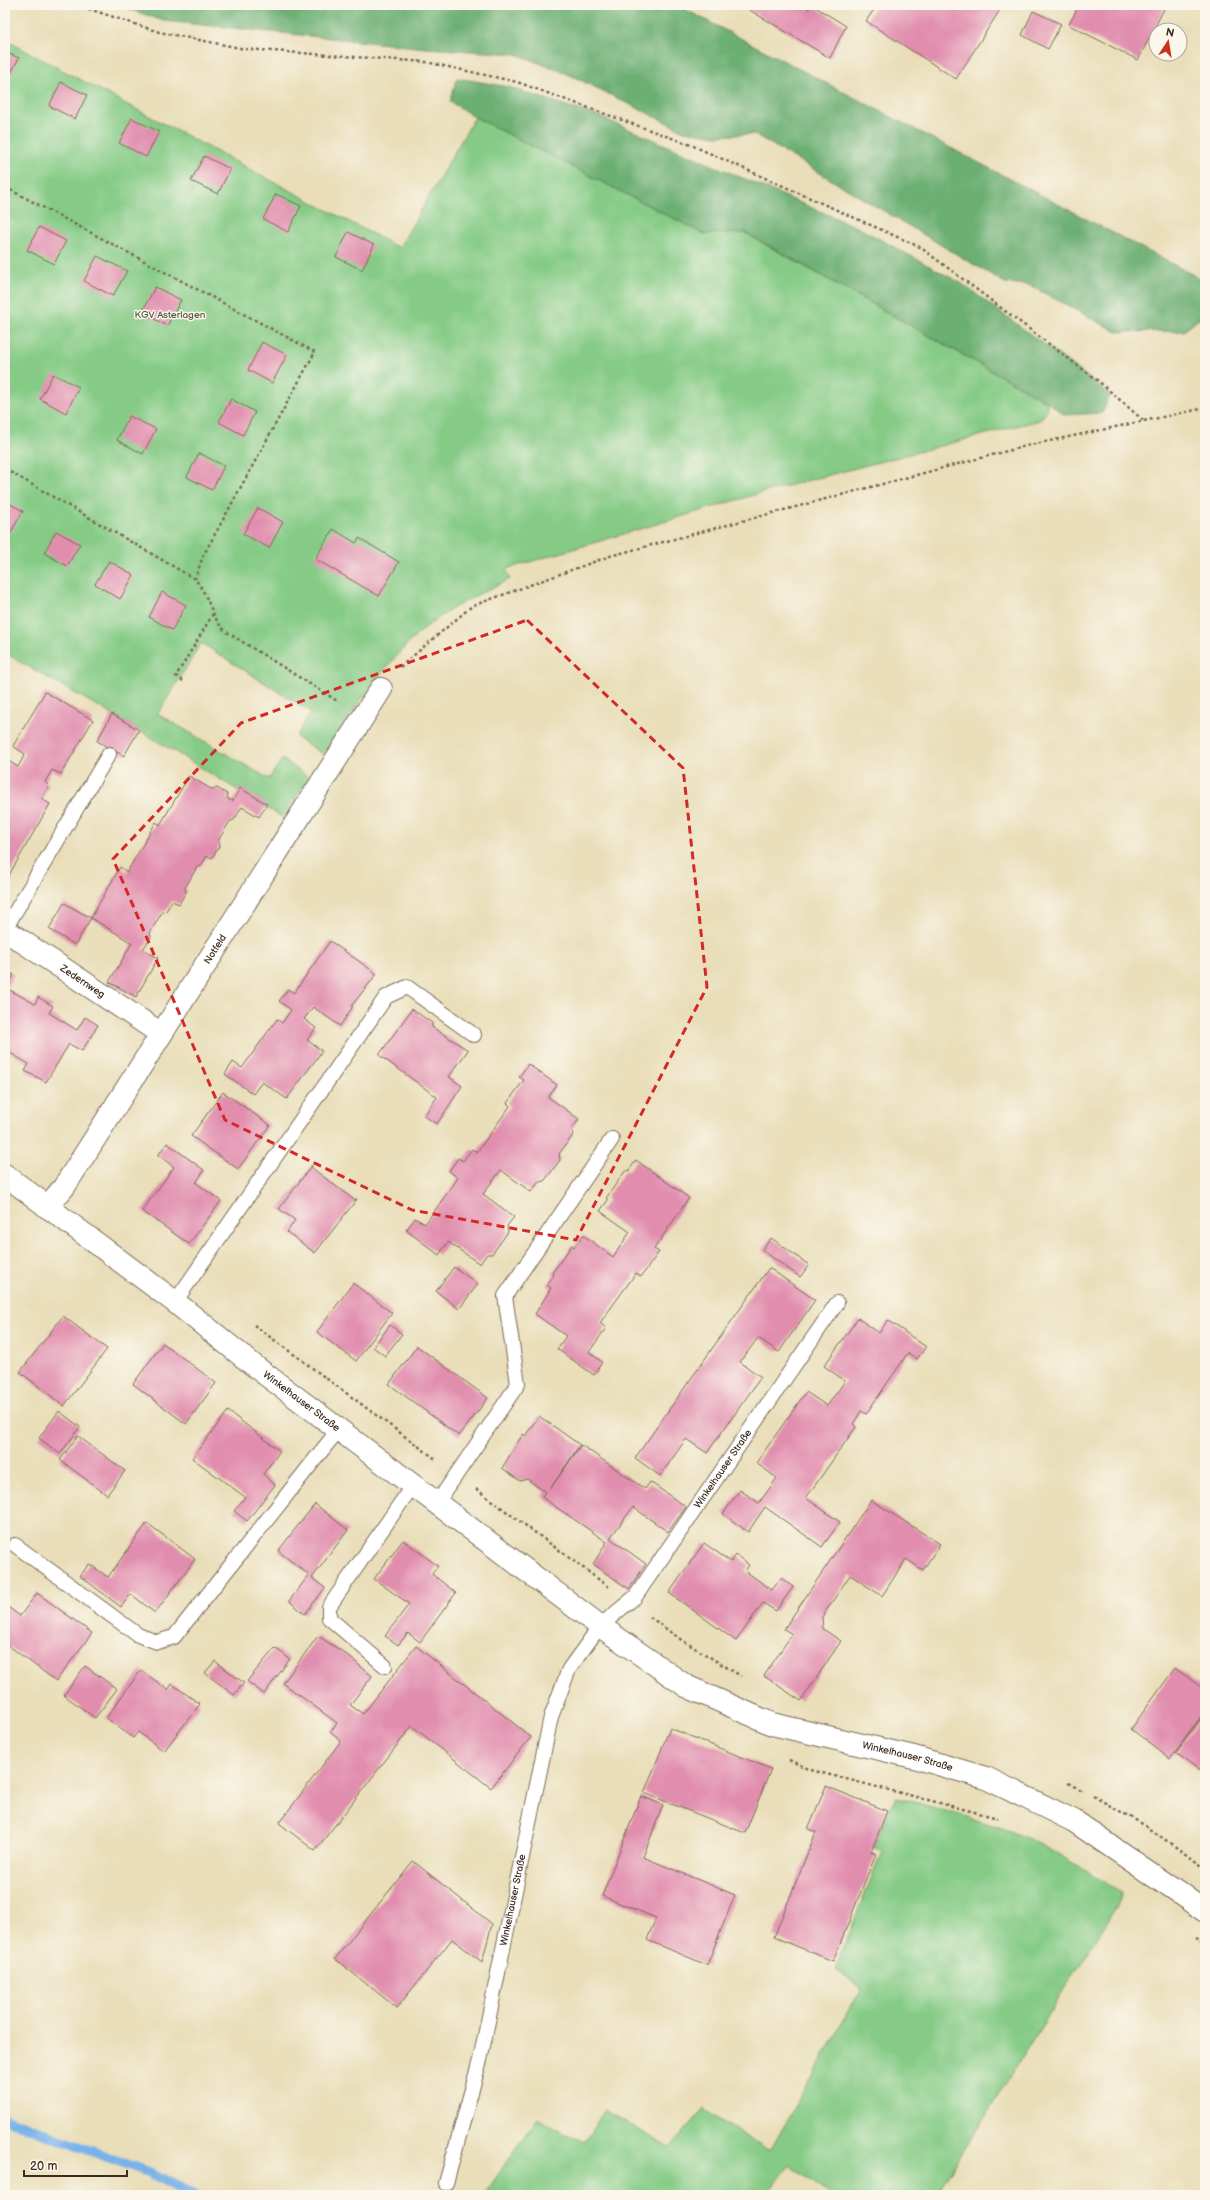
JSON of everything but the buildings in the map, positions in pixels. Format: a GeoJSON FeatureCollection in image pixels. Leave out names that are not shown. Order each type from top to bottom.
{"type":"FeatureCollection","features":[{"type":"Feature","properties":{"kind":"street","name":"Notfeld"},"geometry":{"type":"LineString","coordinates":[[47,1207],[64,1187],[160,1033],[381,689]]}},
{"type":"Feature","properties":{"kind":"street","name":"Zedernweg"},"geometry":{"type":"LineString","coordinates":[[5,930],[160,1033]]}},
{"type":"Feature","properties":{"kind":"street","name":"Winkelhauser Straße"},"geometry":{"type":"LineString","coordinates":[[5,1174],[175,1302],[257,1368],[600,1626],[686,1686],[772,1724],[914,1757],[986,1778],[1074,1821],[1205,1911]]}},
{"type":"Feature","properties":{"kind":"lane"},"geometry":{"type":"LineString","coordinates":[[5,930],[109,754]]}},
{"type":"Feature","properties":{"kind":"lane"},"geometry":{"type":"LineString","coordinates":[[175,1302],[386,997],[407,987],[474,1035]]}},
{"type":"Feature","properties":{"kind":"lane"},"geometry":{"type":"LineString","coordinates":[[437,1503],[518,1384],[506,1296],[612,1139]]}},
{"type":"Feature","properties":{"kind":"lane","name":"Winkelhauser Straße"},"geometry":{"type":"LineString","coordinates":[[446,2183],[480,2060],[551,1717],[569,1669],[600,1626],[635,1597],[715,1484],[837,1303]]}},
{"type":"Feature","properties":{"kind":"lane"},"geometry":{"type":"LineString","coordinates":[[15,1545],[138,1635],[157,1642],[174,1637],[339,1429]]}},
{"type":"Feature","properties":{"kind":"lane"},"geometry":{"type":"LineString","coordinates":[[385,1666],[329,1618],[328,1607],[414,1485]]}},
{"type":"Feature","properties":{"kind":"path"},"geometry":{"type":"LineString","coordinates":[[78,5],[159,32],[245,50],[426,62],[517,82],[691,145],[920,247],[1097,380],[1144,421]]}},
{"type":"Feature","properties":{"kind":"path"},"geometry":{"type":"LineString","coordinates":[[5,187],[315,352],[203,556],[195,579]]}},
{"type":"Feature","properties":{"kind":"path"},"geometry":{"type":"LineString","coordinates":[[381,689],[400,666],[472,606],[610,556],[1026,446],[1205,408]]}},
{"type":"Feature","properties":{"kind":"path"},"geometry":{"type":"LineString","coordinates":[[5,469],[195,579],[204,589],[213,614],[217,622],[225,631],[363,717]]}},
{"type":"Feature","properties":{"kind":"path"},"geometry":{"type":"LineString","coordinates":[[183,681],[176,676],[213,614]]}},
{"type":"Feature","properties":{"kind":"path"},"geometry":{"type":"LineString","coordinates":[[5,1143],[11,1147]]}},
{"type":"Feature","properties":{"kind":"path"},"geometry":{"type":"LineString","coordinates":[[248,1321],[680,1639],[746,1680]]}},
{"type":"Feature","properties":{"kind":"path"},"geometry":{"type":"LineString","coordinates":[[1064,1782],[1085,1791]]}},
{"type":"Feature","properties":{"kind":"path"},"geometry":{"type":"LineString","coordinates":[[1091,1795],[1146,1826],[1205,1868]]}},
{"type":"Feature","properties":{"kind":"highlighted area"},"geometry":{"type":"Polygon","coordinates":[[[527,620],[683,768],[707,987],[576,1240],[412,1210],[225,1120],[113,859],[241,723],[527,620]]]}},
{"type":"Feature","properties":{"kind":"green space"},"geometry":{"type":"Polygon","coordinates":[[[116,5],[677,5],[1205,281],[1205,314],[1184,331],[1117,332],[1029,285],[1005,283],[754,134],[716,136],[684,131],[570,75],[516,54],[426,48],[164,21],[116,5]]]}},
{"type":"Feature","properties":{"kind":"green space","name":"KGV Asterlagen"},"geometry":{"type":"Polygon","coordinates":[[[5,40],[399,248],[475,117],[704,234],[745,233],[1047,402],[1047,411],[1040,420],[764,492],[506,569],[510,579],[466,601],[446,613],[426,627],[397,655],[371,687],[323,754],[296,737],[311,712],[201,643],[158,714],[269,779],[282,759],[310,778],[282,817],[139,730],[5,653],[5,40]]]}},
{"type":"Feature","properties":{"kind":"green space"},"geometry":{"type":"Polygon","coordinates":[[[457,78],[509,87],[598,116],[859,228],[961,283],[1075,367],[1110,395],[1102,413],[1065,415],[1047,402],[746,233],[704,234],[475,117],[450,102],[457,78]]]}},
{"type":"Feature","properties":{"kind":"green space"},"geometry":{"type":"Polygon","coordinates":[[[896,1797],[979,1821],[1027,1838],[1064,1857],[1122,1893],[1118,1904],[936,2195],[831,2195],[789,2165],[766,2195],[484,2195],[537,2118],[584,2142],[605,2110],[670,2148],[704,2109],[770,2151],[862,1988],[835,1970],[882,1851],[873,1847],[896,1797]]]}},
{"type":"Feature","properties":{"kind":"waterway"},"geometry":{"type":"LineString","coordinates":[[5,2119],[148,2172],[195,2195]]}}]}
